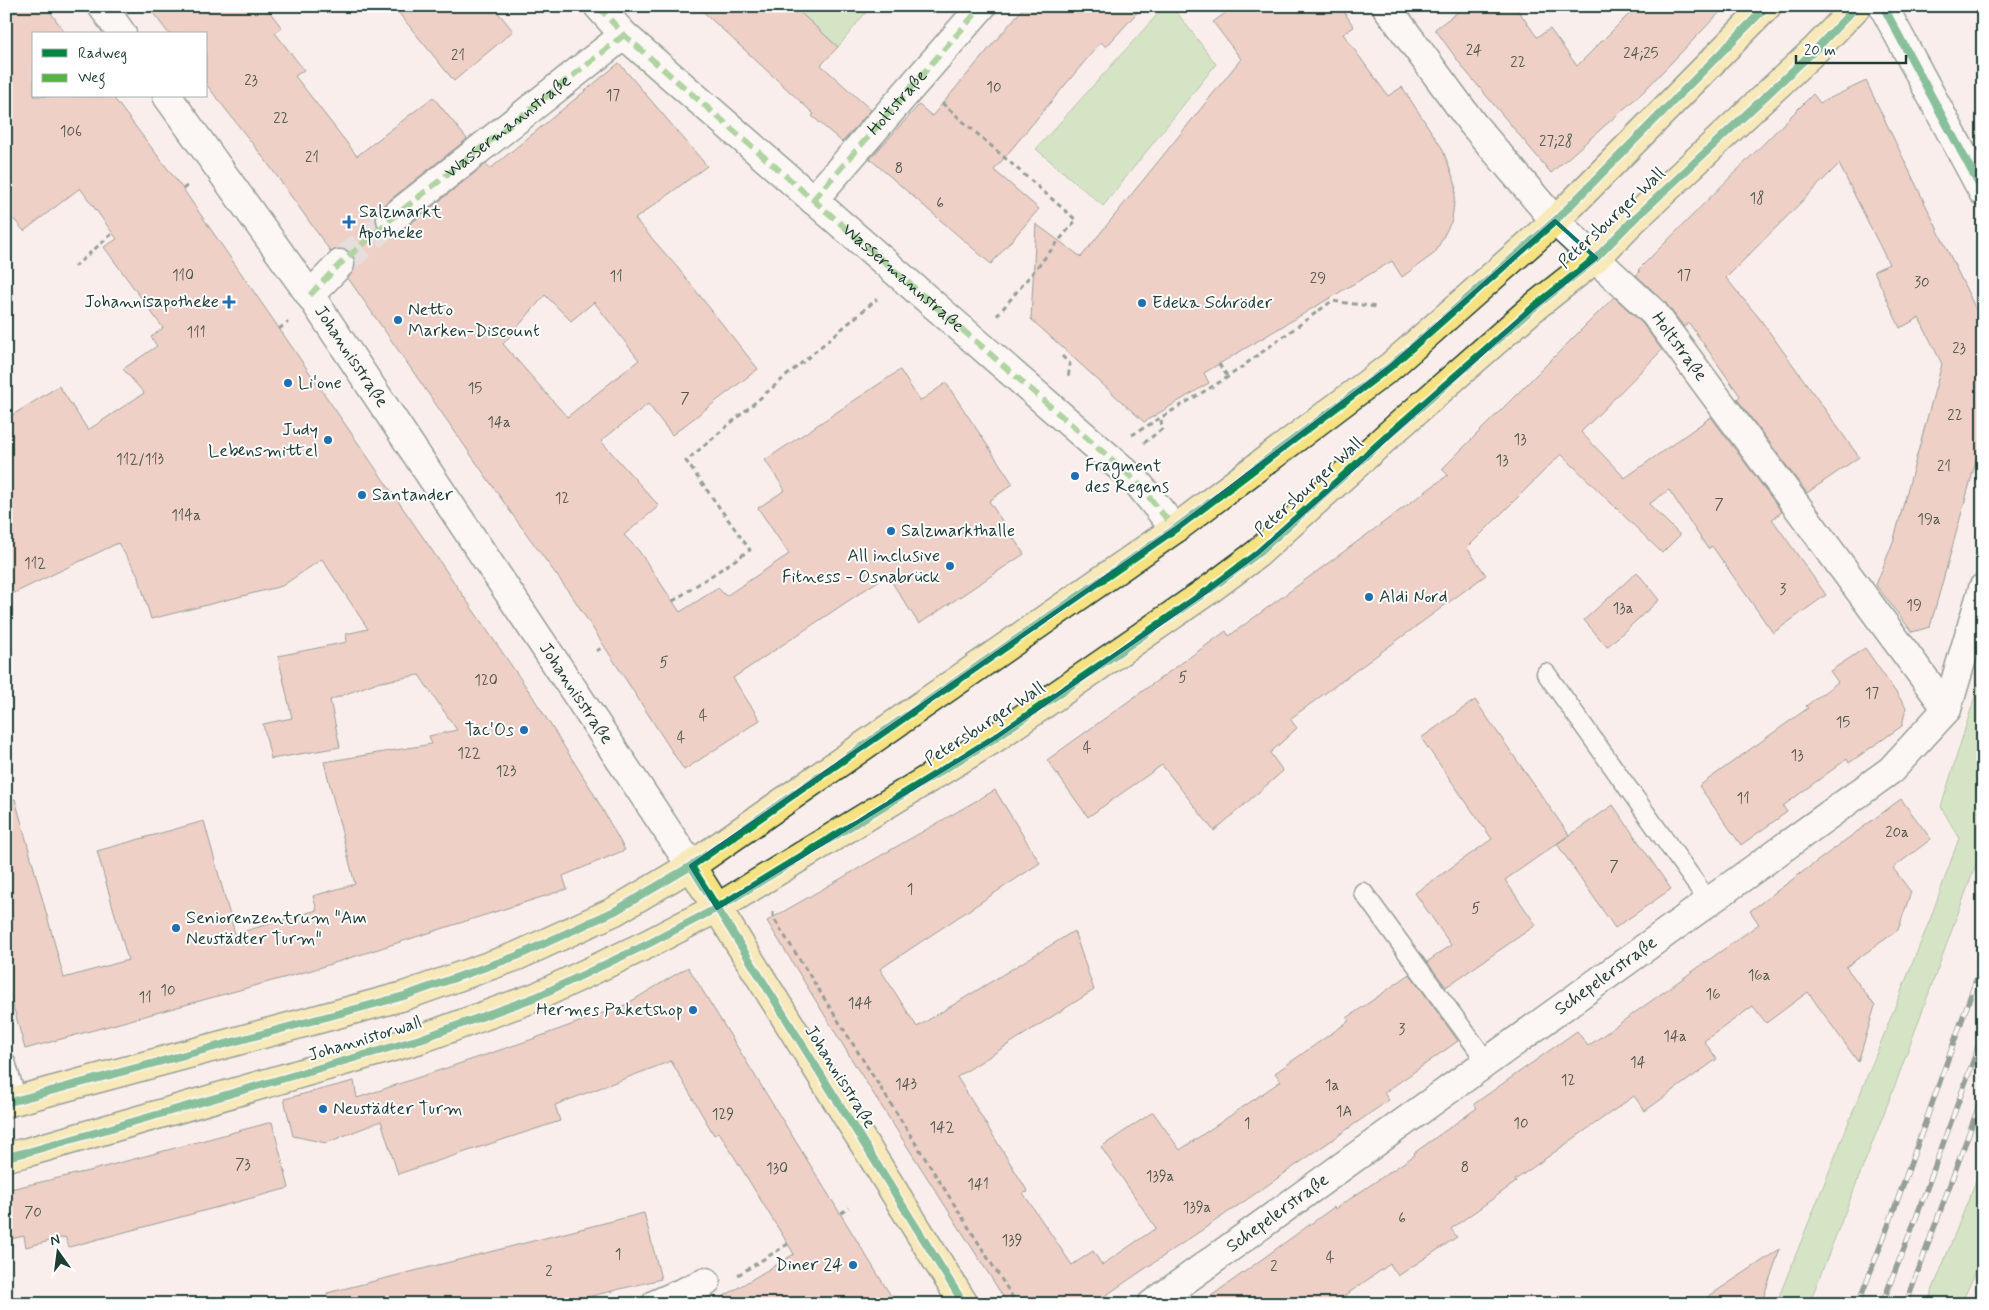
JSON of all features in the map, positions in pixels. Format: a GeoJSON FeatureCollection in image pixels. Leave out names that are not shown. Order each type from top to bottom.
{"type":"FeatureCollection","features":[{"type":"Feature","properties":{"kind":"main road","name":"Petersburger Wall"},"geometry":{"type":"LineString","coordinates":[[691,866],[1175,528],[1391,366],[1555,221],[1767,6]]}},
{"type":"Feature","properties":{"kind":"main road","name":"Petersburger Wall"},"geometry":{"type":"LineString","coordinates":[[717,908],[995,738],[1210,589],[1257,554],[1532,308],[1596,258],[1630,223],[1817,48],[1857,6]]}},
{"type":"Feature","properties":{"kind":"main road","name":"Johannisstraße"},"geometry":{"type":"LineString","coordinates":[[691,866],[964,1304]]}},
{"type":"Feature","properties":{"kind":"main road","name":"Johannistorwall"},"geometry":{"type":"LineString","coordinates":[[12,1102],[404,996],[517,956],[615,911],[691,866]]}},
{"type":"Feature","properties":{"kind":"main road","name":"Johannistorwall"},"geometry":{"type":"LineString","coordinates":[[6,1157],[420,1039],[536,997],[648,944],[717,908]]}},
{"type":"Feature","properties":{"kind":"street"},"geometry":{"type":"LineString","coordinates":[[102,6],[121,32]]}},
{"type":"Feature","properties":{"kind":"street","name":"Wassermannstraße"},"geometry":{"type":"LineString","coordinates":[[598,6],[624,35],[902,278],[977,340],[1136,481],[1175,528]]}},
{"type":"Feature","properties":{"kind":"street","name":"Holtstraße"},"geometry":{"type":"LineString","coordinates":[[813,200],[982,6]]}},
{"type":"Feature","properties":{"kind":"street","name":"Holtstraße"},"geometry":{"type":"LineString","coordinates":[[1386,6],[1472,123],[1555,221],[1654,313],[1947,709]]}},
{"type":"Feature","properties":{"kind":"street"},"geometry":{"type":"LineString","coordinates":[[1883,6],[1983,192]]}},
{"type":"Feature","properties":{"kind":"street","name":"Wassermannstraße"},"geometry":{"type":"LineString","coordinates":[[391,219],[624,35]]}},
{"type":"Feature","properties":{"kind":"street","name":"Johannisstraße"},"geometry":{"type":"LineString","coordinates":[[168,98],[310,295],[691,866]]}},
{"type":"Feature","properties":{"kind":"street"},"geometry":{"type":"LineString","coordinates":[[310,295],[340,264]]}},
{"type":"Feature","properties":{"kind":"street","name":"Schepelerstraße"},"geometry":{"type":"LineString","coordinates":[[1152,1304],[1891,770],[1947,709],[1983,588]]}},
{"type":"Feature","properties":{"kind":"street"},"geometry":{"type":"LineString","coordinates":[[656,1304],[706,1282]]}},
{"type":"Feature","properties":{"kind":"lane"},"geometry":{"type":"LineString","coordinates":[[1546,673],[1709,902]]}},
{"type":"Feature","properties":{"kind":"lane"},"geometry":{"type":"LineString","coordinates":[[1363,892],[1487,1062]]}},
{"type":"Feature","properties":{"kind":"lane"},"geometry":{"type":"LineString","coordinates":[[6,1062],[12,1102]]}},
{"type":"Feature","properties":{"kind":"path"},"geometry":{"type":"LineString","coordinates":[[917,81],[1076,220],[977,340]]}},
{"type":"Feature","properties":{"kind":"path"},"geometry":{"type":"LineString","coordinates":[[183,189],[190,184]]}},
{"type":"Feature","properties":{"kind":"path"},"geometry":{"type":"LineString","coordinates":[[74,267],[113,233]]}},
{"type":"Feature","properties":{"kind":"path"},"geometry":{"type":"LineString","coordinates":[[673,601],[750,550],[686,462],[902,278]]}},
{"type":"Feature","properties":{"kind":"path"},"geometry":{"type":"LineString","coordinates":[[1124,430],[1130,436],[1228,376],[1331,299],[1377,307]]}},
{"type":"Feature","properties":{"kind":"path"},"geometry":{"type":"LineString","coordinates":[[997,316],[1004,322]]}},
{"type":"Feature","properties":{"kind":"path"},"geometry":{"type":"LineString","coordinates":[[1062,356],[1070,364],[1068,379]]}},
{"type":"Feature","properties":{"kind":"path"},"geometry":{"type":"LineString","coordinates":[[1219,364],[1228,376]]}},
{"type":"Feature","properties":{"kind":"path"},"geometry":{"type":"LineString","coordinates":[[1060,373],[1074,385]]}},
{"type":"Feature","properties":{"kind":"path"},"geometry":{"type":"LineString","coordinates":[[596,651],[604,647]]}},
{"type":"Feature","properties":{"kind":"path"},"geometry":{"type":"LineString","coordinates":[[841,1213],[849,1208]]}},
{"type":"Feature","properties":{"kind":"path"},"geometry":{"type":"LineString","coordinates":[[706,1282],[728,1280],[788,1244]]}},
{"type":"Feature","properties":{"kind":"highlighted area"},"geometry":{"type":"Polygon","coordinates":[[[1555,221],[1596,258],[1533,308],[1257,554],[1210,589],[995,738],[717,908],[691,866],[1175,529],[1391,366],[1555,221]]]}},
{"type":"Feature","properties":{"kind":"green space"},"geometry":{"type":"Polygon","coordinates":[[[793,6],[871,6],[838,47],[793,6]]]}},
{"type":"Feature","properties":{"kind":"green space"},"geometry":{"type":"Polygon","coordinates":[[[1165,6],[1172,6],[1216,64],[1103,206],[1036,149],[1165,6]]]}},
{"type":"Feature","properties":{"kind":"green space"},"geometry":{"type":"Polygon","coordinates":[[[1983,670],[1983,845],[1897,1080],[1809,1304],[1776,1304],[1931,917],[1959,838],[1941,807],[1983,670]]]}},
{"type":"Feature","properties":{"kind":"green space"},"geometry":{"type":"Polygon","coordinates":[[[1983,1163],[1983,1256],[1961,1304],[1927,1304],[1983,1163]]]}},
{"type":"Feature","properties":{"kind":"building"},"geometry":{"type":"Polygon","coordinates":[[[6,6],[46,6],[65,32],[32,32],[32,98],[114,98],[183,189],[531,694],[591,789],[625,850],[563,876],[567,889],[312,970],[25,1049],[6,980],[6,800],[15,799],[64,978],[128,960],[97,851],[204,821],[235,934],[317,910],[313,896],[355,884],[324,762],[432,744],[429,736],[457,730],[419,675],[375,683],[330,700],[340,747],[271,759],[263,724],[292,718],[278,656],[347,642],[346,634],[368,629],[322,559],[282,586],[151,619],[138,575],[118,543],[6,597],[6,419],[59,386],[88,430],[144,393],[123,369],[157,346],[151,337],[163,328],[104,247],[117,239],[80,188],[24,231],[6,210],[6,6]]]}},
{"type":"Feature","properties":{"kind":"building"},"geometry":{"type":"Polygon","coordinates":[[[148,6],[265,6],[282,28],[275,33],[304,70],[295,76],[357,156],[433,97],[467,139],[381,207],[376,214],[376,222],[379,229],[386,234],[394,234],[401,231],[486,164],[490,169],[619,63],[707,166],[635,219],[677,267],[758,369],[672,435],[648,404],[601,441],[659,506],[624,535],[639,551],[680,612],[718,588],[726,596],[789,554],[758,508],[785,490],[765,460],[900,370],[920,401],[946,383],[1013,484],[989,501],[1024,554],[919,624],[887,575],[733,678],[760,720],[684,770],[574,599],[512,514],[348,278],[355,267],[355,260],[351,253],[343,249],[336,249],[331,252],[266,161],[208,87],[208,32],[168,32],[148,6]],[[545,295],[503,344],[567,417],[639,360],[594,302],[571,321],[545,295]]]}},
{"type":"Feature","properties":{"kind":"building"},"geometry":{"type":"Polygon","coordinates":[[[393,6],[493,6],[513,31],[454,81],[393,6]]]}},
{"type":"Feature","properties":{"kind":"building"},"geometry":{"type":"Polygon","coordinates":[[[697,6],[793,6],[838,47],[821,65],[871,110],[842,142],[812,116],[814,114],[697,6]]]}},
{"type":"Feature","properties":{"kind":"building"},"geometry":{"type":"Polygon","coordinates":[[[1025,6],[1143,6],[1106,47],[1101,42],[994,170],[1039,209],[991,264],[870,159],[919,105],[932,116],[1025,6]]]}},
{"type":"Feature","properties":{"kind":"building"},"geometry":{"type":"Polygon","coordinates":[[[1235,6],[1340,6],[1354,27],[1343,34],[1388,96],[1402,87],[1442,148],[1456,185],[1452,220],[1435,253],[1402,277],[1392,261],[1204,373],[1209,383],[1144,422],[1031,319],[1036,224],[1081,257],[1241,59],[1213,22],[1235,6]]]}},
{"type":"Feature","properties":{"kind":"building"},"geometry":{"type":"Polygon","coordinates":[[[1466,6],[1515,6],[1537,37],[1550,29],[1577,66],[1637,6],[1726,6],[1642,93],[1551,173],[1464,69],[1435,29],[1466,6]]]}},
{"type":"Feature","properties":{"kind":"building"},"geometry":{"type":"Polygon","coordinates":[[[1866,81],[1983,324],[1983,436],[1930,627],[1912,632],[1876,585],[1894,539],[1942,364],[1919,318],[1900,328],[1874,271],[1889,264],[1839,164],[1726,278],[1760,319],[1859,457],[1807,493],[1737,399],[1740,396],[1689,323],[1684,327],[1665,302],[1636,275],[1640,272],[1638,270],[1813,94],[1820,103],[1866,81]]]}},
{"type":"Feature","properties":{"kind":"building"},"geometry":{"type":"Polygon","coordinates":[[[1614,297],[1642,323],[1662,350],[1581,432],[1625,478],[1711,417],[1782,512],[1772,519],[1826,595],[1773,633],[1712,546],[1708,549],[1669,490],[1649,504],[1680,535],[1662,553],[1561,454],[1467,548],[1486,575],[1290,719],[1297,728],[1270,753],[1283,771],[1214,831],[1162,765],[1088,817],[1047,760],[1226,631],[1229,636],[1448,475],[1442,469],[1614,297]]]}},
{"type":"Feature","properties":{"kind":"building"},"geometry":{"type":"Polygon","coordinates":[[[1637,572],[1659,600],[1607,647],[1584,620],[1637,572]]]}},
{"type":"Feature","properties":{"kind":"building"},"geometry":{"type":"Polygon","coordinates":[[[1865,648],[1906,707],[1902,726],[1849,763],[1847,759],[1783,806],[1787,812],[1741,845],[1699,786],[1808,708],[1806,706],[1838,682],[1830,671],[1865,648]]]}},
{"type":"Feature","properties":{"kind":"building"},"geometry":{"type":"Polygon","coordinates":[[[1475,700],[1569,835],[1505,880],[1536,925],[1446,987],[1427,962],[1451,945],[1415,893],[1492,839],[1421,738],[1475,700]]]}},
{"type":"Feature","properties":{"kind":"building"},"geometry":{"type":"Polygon","coordinates":[[[995,790],[1040,863],[880,969],[917,1027],[1074,931],[1094,990],[957,1077],[1028,1192],[1023,1193],[1072,1265],[1093,1251],[1102,1265],[1156,1228],[1101,1147],[1153,1112],[1180,1150],[1281,1081],[1275,1073],[1349,1021],[1347,1018],[1410,974],[1458,1041],[1384,1093],[1389,1100],[1093,1304],[1008,1304],[857,1068],[767,921],[995,790]]]}},
{"type":"Feature","properties":{"kind":"building"},"geometry":{"type":"Polygon","coordinates":[[[1901,799],[1931,839],[1893,868],[1911,892],[1898,930],[1846,967],[1875,1006],[1858,1062],[1808,992],[1766,1023],[1753,1006],[1704,1041],[1717,1059],[1645,1111],[1634,1096],[1515,1180],[1516,1182],[1451,1229],[1457,1237],[1398,1276],[1390,1264],[1333,1304],[1200,1304],[1334,1207],[1335,1209],[1415,1155],[1414,1153],[1477,1108],[1474,1104],[1577,1031],[1588,1046],[1759,924],[1750,911],[1901,799]]]}},
{"type":"Feature","properties":{"kind":"building"},"geometry":{"type":"Polygon","coordinates":[[[1613,805],[1671,889],[1615,928],[1557,844],[1613,805]]]}},
{"type":"Feature","properties":{"kind":"building"},"geometry":{"type":"Polygon","coordinates":[[[688,967],[896,1304],[711,1304],[794,1254],[719,1132],[714,1135],[671,1061],[555,1105],[560,1121],[398,1174],[381,1121],[326,1143],[293,1136],[284,1099],[354,1081],[357,1098],[530,1040],[625,1005],[688,967]]]}},
{"type":"Feature","properties":{"kind":"building"},"geometry":{"type":"Polygon","coordinates":[[[272,1122],[289,1188],[69,1247],[65,1237],[26,1247],[24,1236],[6,1240],[6,1190],[93,1170],[272,1122]]]}},
{"type":"Feature","properties":{"kind":"building"},"geometry":{"type":"Polygon","coordinates":[[[644,1213],[661,1279],[559,1304],[328,1304],[327,1293],[644,1213]]]}},
{"type":"Feature","properties":{"kind":"building"},"geometry":{"type":"Polygon","coordinates":[[[1780,1249],[1761,1304],[1697,1304],[1780,1249]]]}},
{"type":"Feature","properties":{"kind":"tunnel"},"geometry":{"type":"LineString","coordinates":[[340,264],[391,219]]}},
{"type":"Feature","properties":{"kind":"railway"},"geometry":{"type":"LineString","coordinates":[[1858,1304],[1890,1221],[1983,961]]}},
{"type":"Feature","properties":{"kind":"railway"},"geometry":{"type":"LineString","coordinates":[[1882,1304],[1916,1218],[1983,1034]]}},
{"type":"Feature","properties":{"kind":"railway"},"geometry":{"type":"LineString","coordinates":[[1906,1304],[1983,1095]]}},
{"type":"Feature","properties":{"kind":"marked path"},"geometry":{"type":"LineString","coordinates":[[598,6],[624,35],[1136,481],[1175,529]]}},
{"type":"Feature","properties":{"kind":"marked path"},"geometry":{"type":"LineString","coordinates":[[813,200],[982,6]]}},
{"type":"Feature","properties":{"kind":"marked path"},"geometry":{"type":"LineString","coordinates":[[310,295],[340,264],[391,219],[624,35]]}},
{"type":"Feature","properties":{"kind":"cycle path"},"geometry":{"type":"LineString","coordinates":[[6,1103],[404,996],[517,956],[615,911],[691,866],[1175,529],[1391,366],[1555,221],[1767,6]]}},
{"type":"Feature","properties":{"kind":"cycle path"},"geometry":{"type":"LineString","coordinates":[[6,1157],[420,1039],[536,997],[648,944],[717,908],[995,738],[1210,589],[1257,554],[1533,308],[1596,258],[1630,223],[1817,48],[1857,6]]}},
{"type":"Feature","properties":{"kind":"cycle path"},"geometry":{"type":"LineString","coordinates":[[1883,6],[1983,192]]}},
{"type":"Feature","properties":{"kind":"cycle path"},"geometry":{"type":"LineString","coordinates":[[691,866],[964,1304]]}},
{"type":"Feature","properties":{"kind":"place","name":"Salzmarkt Apotheke"},"geometry":{"type":"Point","coordinates":[349,222]}},
{"type":"Feature","properties":{"kind":"place","name":"Johannisapotheke"},"geometry":{"type":"Point","coordinates":[229,302]}},
{"type":"Feature","properties":{"kind":"place","name":"Edeka Schröder"},"geometry":{"type":"Point","coordinates":[1142,303]}},
{"type":"Feature","properties":{"kind":"place","name":"Netto Marken-Discount"},"geometry":{"type":"Point","coordinates":[398,320]}},
{"type":"Feature","properties":{"kind":"place","name":"Li'one"},"geometry":{"type":"Point","coordinates":[288,383]}},
{"type":"Feature","properties":{"kind":"place","name":"Judy Lebensmittel"},"geometry":{"type":"Point","coordinates":[328,440]}},
{"type":"Feature","properties":{"kind":"place","name":"Fragment des Regens"},"geometry":{"type":"Point","coordinates":[1075,476]}},
{"type":"Feature","properties":{"kind":"place","name":"Santander"},"geometry":{"type":"Point","coordinates":[362,495]}},
{"type":"Feature","properties":{"kind":"place","name":"Salzmarkthalle"},"geometry":{"type":"Point","coordinates":[891,531]}},
{"type":"Feature","properties":{"kind":"place","name":"All inclusive Fitness - Osnabrück"},"geometry":{"type":"Point","coordinates":[950,566]}},
{"type":"Feature","properties":{"kind":"place","name":"Aldi Nord"},"geometry":{"type":"Point","coordinates":[1369,597]}},
{"type":"Feature","properties":{"kind":"place","name":"Tac'Os"},"geometry":{"type":"Point","coordinates":[524,730]}},
{"type":"Feature","properties":{"kind":"place","name":"Seniorenzentrum \"Am Neustädter Turm\""},"geometry":{"type":"Point","coordinates":[176,928]}},
{"type":"Feature","properties":{"kind":"place","name":"Hermes Paketshop"},"geometry":{"type":"Point","coordinates":[693,1010]}},
{"type":"Feature","properties":{"kind":"place","name":"Neustädter Turm"},"geometry":{"type":"Point","coordinates":[323,1109]}},
{"type":"Feature","properties":{"kind":"place","name":"Diner 24"},"geometry":{"type":"Point","coordinates":[853,1265]}}]}
